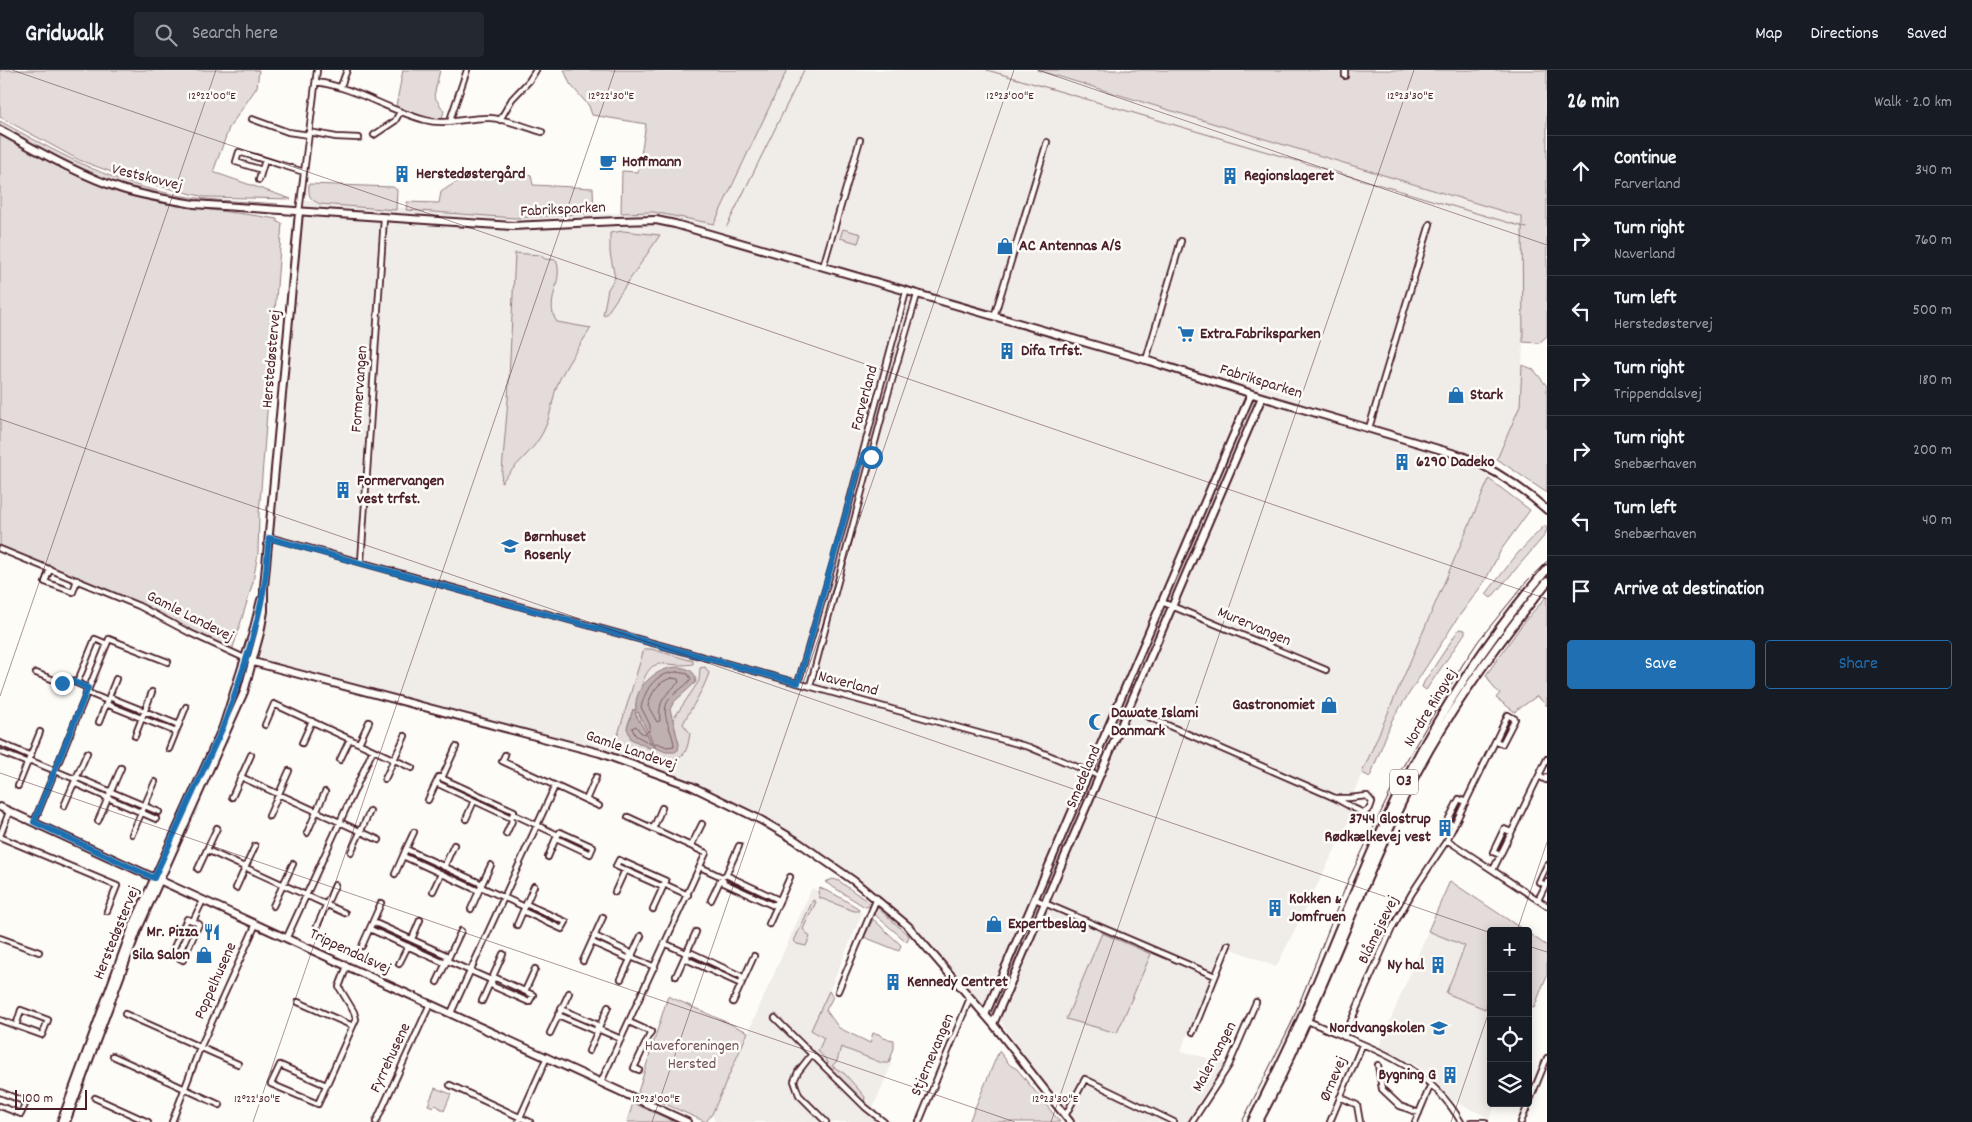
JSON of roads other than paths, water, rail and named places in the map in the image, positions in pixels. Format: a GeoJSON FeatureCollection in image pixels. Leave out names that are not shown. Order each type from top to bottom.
{"type":"FeatureCollection","features":[{"type":"Feature","properties":{"kind":"main road","name":"Nordre Ringvej"},"geometry":{"type":"LineString","coordinates":[[1252,1122],[1298,1028],[1382,827],[1416,758],[1481,654],[1547,569]]}},
{"type":"Feature","properties":{"kind":"main road","name":"Nordre Ringvej"},"geometry":{"type":"LineString","coordinates":[[1258,1122],[1308,1021],[1391,826],[1428,752],[1484,662],[1547,582]]}},
{"type":"Feature","properties":{"kind":"street","name":"Herstedøstervej"},"geometry":{"type":"LineString","coordinates":[[66,1122],[157,879],[235,712],[253,662],[264,611],[264,587],[299,212],[317,70]]}},
{"type":"Feature","properties":{"kind":"street"},"geometry":{"type":"LineString","coordinates":[[341,86],[347,70]]}},
{"type":"Feature","properties":{"kind":"street"},"geometry":{"type":"LineString","coordinates":[[451,121],[467,70]]}},
{"type":"Feature","properties":{"kind":"street"},"geometry":{"type":"LineString","coordinates":[[500,120],[512,99],[529,81],[536,70]]}},
{"type":"Feature","properties":{"kind":"street"},"geometry":{"type":"LineString","coordinates":[[316,82],[341,86],[400,112],[425,120],[439,123],[482,118],[500,120],[542,132]]}},
{"type":"Feature","properties":{"kind":"street"},"geometry":{"type":"LineString","coordinates":[[374,135],[394,121],[400,112]]}},
{"type":"Feature","properties":{"kind":"street"},"geometry":{"type":"LineString","coordinates":[[252,120],[288,132],[359,138]]}},
{"type":"Feature","properties":{"kind":"street","name":"Vestskovvej"},"geometry":{"type":"LineString","coordinates":[[0,130],[74,170],[123,189],[194,204],[299,212]]}},
{"type":"Feature","properties":{"kind":"street"},"geometry":{"type":"LineString","coordinates":[[823,267],[860,140]]}},
{"type":"Feature","properties":{"kind":"street"},"geometry":{"type":"LineString","coordinates":[[994,317],[1047,142]]}},
{"type":"Feature","properties":{"kind":"street"},"geometry":{"type":"LineString","coordinates":[[262,170],[236,162],[239,152],[304,172]]}},
{"type":"Feature","properties":{"kind":"street"},"geometry":{"type":"LineString","coordinates":[[259,180],[265,160]]}},
{"type":"Feature","properties":{"kind":"street","name":"Fabriksparken"},"geometry":{"type":"LineString","coordinates":[[299,212],[512,226],[656,220],[688,227],[906,292],[1146,360],[1251,394],[1462,456],[1512,481],[1547,510]]}},
{"type":"Feature","properties":{"kind":"street","name":"Formervangen"},"geometry":{"type":"LineString","coordinates":[[361,562],[384,218]]}},
{"type":"Feature","properties":{"kind":"street"},"geometry":{"type":"LineString","coordinates":[[1369,428],[1430,224]]}},
{"type":"Feature","properties":{"kind":"street"},"geometry":{"type":"LineString","coordinates":[[1146,360],[1181,241]]}},
{"type":"Feature","properties":{"kind":"street","name":"Farverland"},"geometry":{"type":"LineString","coordinates":[[798,683],[833,563],[906,292]]}},
{"type":"Feature","properties":{"kind":"street","name":"Farverland"},"geometry":{"type":"LineString","coordinates":[[810,686],[874,445],[917,295]]}},
{"type":"Feature","properties":{"kind":"street"},"geometry":{"type":"LineString","coordinates":[[886,367],[895,370]]}},
{"type":"Feature","properties":{"kind":"street","name":"Smedeland"},"geometry":{"type":"LineString","coordinates":[[985,1015],[1251,394]]}},
{"type":"Feature","properties":{"kind":"street","name":"Smedeland"},"geometry":{"type":"LineString","coordinates":[[993,1024],[1262,397]]}},
{"type":"Feature","properties":{"kind":"street"},"geometry":{"type":"LineString","coordinates":[[866,443],[874,445]]}},
{"type":"Feature","properties":{"kind":"street"},"geometry":{"type":"LineString","coordinates":[[861,460],[870,462]]}},
{"type":"Feature","properties":{"kind":"street"},"geometry":{"type":"LineString","coordinates":[[850,501],[859,503]]}},
{"type":"Feature","properties":{"kind":"street","name":"Naverland"},"geometry":{"type":"LineString","coordinates":[[269,538],[1030,747],[1099,776]]}},
{"type":"Feature","properties":{"kind":"street","name":"Gamle Landevej"},"geometry":{"type":"LineString","coordinates":[[0,550],[139,606],[253,662],[600,753],[683,783],[729,803],[795,840],[877,898],[908,926],[993,1024],[1070,1122]]}},
{"type":"Feature","properties":{"kind":"street"},"geometry":{"type":"LineString","coordinates":[[833,563],[842,565]]}},
{"type":"Feature","properties":{"kind":"street"},"geometry":{"type":"LineString","coordinates":[[50,569],[45,582],[72,592],[77,580]]}},
{"type":"Feature","properties":{"kind":"street","name":"Herstedøstervej"},"geometry":{"type":"LineString","coordinates":[[61,1122],[118,966],[223,727],[245,659],[264,587]]}},
{"type":"Feature","properties":{"kind":"street"},"geometry":{"type":"LineString","coordinates":[[1162,602],[1172,606]]}},
{"type":"Feature","properties":{"kind":"street","name":"Murervangen"},"geometry":{"type":"LineString","coordinates":[[1172,606],[1326,670]]}},
{"type":"Feature","properties":{"kind":"street"},"geometry":{"type":"LineString","coordinates":[[77,683],[95,639],[107,644]]}},
{"type":"Feature","properties":{"kind":"street"},"geometry":{"type":"LineString","coordinates":[[34,822],[109,639],[168,662]]}},
{"type":"Feature","properties":{"kind":"street"},"geometry":{"type":"LineString","coordinates":[[36,673],[62,683],[70,680],[142,718],[176,732]]}},
{"type":"Feature","properties":{"kind":"street"},"geometry":{"type":"LineString","coordinates":[[99,722],[116,679]]}},
{"type":"Feature","properties":{"kind":"street"},"geometry":{"type":"LineString","coordinates":[[1125,689],[1135,693]]}},
{"type":"Feature","properties":{"kind":"street"},"geometry":{"type":"LineString","coordinates":[[134,736],[152,692]]}},
{"type":"Feature","properties":{"kind":"street"},"geometry":{"type":"LineString","coordinates":[[108,701],[144,711],[179,725]]}},
{"type":"Feature","properties":{"kind":"street"},"geometry":{"type":"LineString","coordinates":[[265,725],[274,704],[412,768]]}},
{"type":"Feature","properties":{"kind":"street"},"geometry":{"type":"LineString","coordinates":[[169,748],[186,707]]}},
{"type":"Feature","properties":{"kind":"street"},"geometry":{"type":"LineString","coordinates":[[1128,708],[1335,798],[1364,813],[1370,808],[1372,802],[1368,796],[1335,798]]}},
{"type":"Feature","properties":{"kind":"street","name":"Blåmejsevej"},"geometry":{"type":"LineString","coordinates":[[1344,1037],[1392,928],[1412,893],[1447,840],[1508,715],[1515,719],[1502,744],[1496,741]]}},
{"type":"Feature","properties":{"kind":"street"},"geometry":{"type":"LineString","coordinates":[[302,743],[312,721]]}},
{"type":"Feature","properties":{"kind":"street"},"geometry":{"type":"LineString","coordinates":[[359,743],[369,722]]}},
{"type":"Feature","properties":{"kind":"street"},"geometry":{"type":"LineString","coordinates":[[18,786],[40,732]]}},
{"type":"Feature","properties":{"kind":"street"},"geometry":{"type":"LineString","coordinates":[[385,779],[405,736]]}},
{"type":"Feature","properties":{"kind":"street"},"geometry":{"type":"LineString","coordinates":[[340,760],[350,739]]}},
{"type":"Feature","properties":{"kind":"street"},"geometry":{"type":"LineString","coordinates":[[0,743],[29,760],[156,819]]}},
{"type":"Feature","properties":{"kind":"street"},"geometry":{"type":"LineString","coordinates":[[442,778],[456,747]]}},
{"type":"Feature","properties":{"kind":"street"},"geometry":{"type":"LineString","coordinates":[[287,937],[373,750]]}},
{"type":"Feature","properties":{"kind":"street"},"geometry":{"type":"LineString","coordinates":[[0,752],[29,760]]}},
{"type":"Feature","properties":{"kind":"street"},"geometry":{"type":"LineString","coordinates":[[64,806],[87,753]]}},
{"type":"Feature","properties":{"kind":"street"},"geometry":{"type":"LineString","coordinates":[[232,797],[251,755]]}},
{"type":"Feature","properties":{"kind":"street"},"geometry":{"type":"LineString","coordinates":[[505,755],[502,762],[600,806]]}},
{"type":"Feature","properties":{"kind":"street"},"geometry":{"type":"LineString","coordinates":[[1493,870],[1547,759]]}},
{"type":"Feature","properties":{"kind":"street"},"geometry":{"type":"LineString","coordinates":[[98,821],[121,768]]}},
{"type":"Feature","properties":{"kind":"street"},"geometry":{"type":"LineString","coordinates":[[269,816],[289,771]]}},
{"type":"Feature","properties":{"kind":"street"},"geometry":{"type":"LineString","coordinates":[[1538,776],[1546,780],[1547,777]]}},
{"type":"Feature","properties":{"kind":"street"},"geometry":{"type":"LineString","coordinates":[[241,777],[378,840]]}},
{"type":"Feature","properties":{"kind":"street"},"geometry":{"type":"LineString","coordinates":[[428,800],[439,777],[442,778],[514,811],[506,834]]}},
{"type":"Feature","properties":{"kind":"street"},"geometry":{"type":"LineString","coordinates":[[586,800],[596,777]]}},
{"type":"Feature","properties":{"kind":"street"},"geometry":{"type":"LineString","coordinates":[[75,780],[111,792],[159,812]]}},
{"type":"Feature","properties":{"kind":"street"},"geometry":{"type":"LineString","coordinates":[[132,834],[155,782]]}},
{"type":"Feature","properties":{"kind":"street"},"geometry":{"type":"LineString","coordinates":[[436,783],[474,801],[537,825],[557,836],[590,854],[593,847],[560,832],[557,836],[548,857]]}},
{"type":"Feature","properties":{"kind":"street"},"geometry":{"type":"LineString","coordinates":[[451,1013],[555,786]]}},
{"type":"Feature","properties":{"kind":"street"},"geometry":{"type":"LineString","coordinates":[[307,833],[325,792]]}},
{"type":"Feature","properties":{"kind":"street"},"geometry":{"type":"LineString","coordinates":[[466,819],[474,801]]}},
{"type":"Feature","properties":{"kind":"street","name":"Trippendalsvej"},"geometry":{"type":"LineString","coordinates":[[0,807],[8,814],[34,822],[202,902],[255,926],[287,937],[346,969],[429,1006],[451,1013],[688,1122]]}},
{"type":"Feature","properties":{"kind":"street"},"geometry":{"type":"LineString","coordinates":[[653,828],[662,808]]}},
{"type":"Feature","properties":{"kind":"street"},"geometry":{"type":"LineString","coordinates":[[351,852],[370,811]]}},
{"type":"Feature","properties":{"kind":"street"},"geometry":{"type":"LineString","coordinates":[[8,814],[0,836],[117,886],[107,911]]}},
{"type":"Feature","properties":{"kind":"street"},"geometry":{"type":"LineString","coordinates":[[602,1082],[706,853],[628,817]]}},
{"type":"Feature","properties":{"kind":"street"},"geometry":{"type":"LineString","coordinates":[[692,846],[702,824]]}},
{"type":"Feature","properties":{"kind":"street"},"geometry":{"type":"LineString","coordinates":[[198,869],[217,828]]}},
{"type":"Feature","properties":{"kind":"street"},"geometry":{"type":"LineString","coordinates":[[1500,855],[1493,852],[1496,844],[1504,829],[1511,832]]}},
{"type":"Feature","properties":{"kind":"street"},"geometry":{"type":"LineString","coordinates":[[395,874],[414,832]]}},
{"type":"Feature","properties":{"kind":"street"},"geometry":{"type":"LineString","coordinates":[[1447,840],[1547,906]]}},
{"type":"Feature","properties":{"kind":"street"},"geometry":{"type":"LineString","coordinates":[[444,867],[454,845]]}},
{"type":"Feature","properties":{"kind":"street"},"geometry":{"type":"LineString","coordinates":[[236,888],[255,846]]}},
{"type":"Feature","properties":{"kind":"street"},"geometry":{"type":"LineString","coordinates":[[711,900],[739,846]]}},
{"type":"Feature","properties":{"kind":"street"},"geometry":{"type":"LineString","coordinates":[[406,849],[444,867],[481,888],[525,908],[562,929],[566,922],[525,908]]}},
{"type":"Feature","properties":{"kind":"street"},"geometry":{"type":"LineString","coordinates":[[207,850],[345,912]]}},
{"type":"Feature","properties":{"kind":"street"},"geometry":{"type":"LineString","coordinates":[[403,856],[441,874],[481,888]]}},
{"type":"Feature","properties":{"kind":"street"},"geometry":{"type":"LineString","coordinates":[[653,909],[664,886],[666,881],[619,860],[616,866],[664,886],[688,895]]}},
{"type":"Feature","properties":{"kind":"street"},"geometry":{"type":"LineString","coordinates":[[273,906],[293,864]]}},
{"type":"Feature","properties":{"kind":"street"},"geometry":{"type":"LineString","coordinates":[[471,909],[491,865]]}},
{"type":"Feature","properties":{"kind":"street"},"geometry":{"type":"LineString","coordinates":[[1538,900],[1546,884],[1539,882],[1547,865]]}},
{"type":"Feature","properties":{"kind":"street"},"geometry":{"type":"LineString","coordinates":[[700,867],[777,899],[778,903]]}},
{"type":"Feature","properties":{"kind":"street"},"geometry":{"type":"LineString","coordinates":[[615,892],[625,870]]}},
{"type":"Feature","properties":{"kind":"street"},"geometry":{"type":"LineString","coordinates":[[433,891],[441,874]]}},
{"type":"Feature","properties":{"kind":"street"},"geometry":{"type":"LineString","coordinates":[[724,876],[724,883],[772,905],[778,903]]}},
{"type":"Feature","properties":{"kind":"street"},"geometry":{"type":"LineString","coordinates":[[769,924],[790,877]]}},
{"type":"Feature","properties":{"kind":"street"},"geometry":{"type":"LineString","coordinates":[[317,926],[336,885]]}},
{"type":"Feature","properties":{"kind":"street"},"geometry":{"type":"LineString","coordinates":[[517,926],[534,886]]}},
{"type":"Feature","properties":{"kind":"street"},"geometry":{"type":"LineString","coordinates":[[838,991],[877,898]]}},
{"type":"Feature","properties":{"kind":"street"},"geometry":{"type":"LineString","coordinates":[[1035,899],[1215,976]]}},
{"type":"Feature","properties":{"kind":"street"},"geometry":{"type":"LineString","coordinates":[[194,919],[202,902]]}},
{"type":"Feature","properties":{"kind":"street"},"geometry":{"type":"LineString","coordinates":[[362,946],[381,903]]}},
{"type":"Feature","properties":{"kind":"street"},"geometry":{"type":"LineString","coordinates":[[583,961],[603,917]]}},
{"type":"Feature","properties":{"kind":"street"},"geometry":{"type":"LineString","coordinates":[[187,919],[194,919],[199,924],[183,960],[171,954],[187,919]]}},
{"type":"Feature","properties":{"kind":"street"},"geometry":{"type":"LineString","coordinates":[[412,939],[420,920]]}},
{"type":"Feature","properties":{"kind":"street"},"geometry":{"type":"LineString","coordinates":[[373,922],[446,955],[447,960]]}},
{"type":"Feature","properties":{"kind":"street","name":"Poppelhusene"},"geometry":{"type":"LineString","coordinates":[[172,1122],[200,1048],[255,926]]}},
{"type":"Feature","properties":{"kind":"street"},"geometry":{"type":"LineString","coordinates":[[370,929],[442,962],[447,960],[491,980],[496,978],[533,995],[529,1002],[493,986],[491,980]]}},
{"type":"Feature","properties":{"kind":"street"},"geometry":{"type":"LineString","coordinates":[[437,982],[460,931]]}},
{"type":"Feature","properties":{"kind":"street"},"geometry":{"type":"LineString","coordinates":[[676,976],[696,932]]}},
{"type":"Feature","properties":{"kind":"street"},"geometry":{"type":"LineString","coordinates":[[594,936],[629,952],[631,957]]}},
{"type":"Feature","properties":{"kind":"street"},"geometry":{"type":"LineString","coordinates":[[622,979],[641,936]]}},
{"type":"Feature","properties":{"kind":"street"},"geometry":{"type":"LineString","coordinates":[[0,938],[39,952]]}},
{"type":"Feature","properties":{"kind":"street"},"geometry":{"type":"LineString","coordinates":[[592,942],[627,958],[631,957],[654,967]]}},
{"type":"Feature","properties":{"kind":"street"},"geometry":{"type":"LineString","coordinates":[[666,944],[686,954],[692,953],[741,976],[743,980]]}},
{"type":"Feature","properties":{"kind":"street"},"geometry":{"type":"LineString","coordinates":[[1193,1032],[1228,945]]}},
{"type":"Feature","properties":{"kind":"street"},"geometry":{"type":"LineString","coordinates":[[400,964],[408,946]]}},
{"type":"Feature","properties":{"kind":"street"},"geometry":{"type":"LineString","coordinates":[[482,1001],[503,954]]}},
{"type":"Feature","properties":{"kind":"street"},"geometry":{"type":"LineString","coordinates":[[686,954],[688,960],[737,982],[743,980]]}},
{"type":"Feature","properties":{"kind":"street"},"geometry":{"type":"LineString","coordinates":[[733,1002],[754,956]]}},
{"type":"Feature","properties":{"kind":"street"},"geometry":{"type":"LineString","coordinates":[[326,1086],[280,1065],[271,1084],[318,1104],[353,1026],[356,1016],[339,989],[346,969]]}},
{"type":"Feature","properties":{"kind":"street"},"geometry":{"type":"LineString","coordinates":[[525,992],[536,969]]}},
{"type":"Feature","properties":{"kind":"street"},"geometry":{"type":"LineString","coordinates":[[550,1033],[568,993]]}},
{"type":"Feature","properties":{"kind":"street","name":"Stjernevangen"},"geometry":{"type":"LineString","coordinates":[[919,1122],[970,998]]}},
{"type":"Feature","properties":{"kind":"street"},"geometry":{"type":"LineString","coordinates":[[298,1002],[353,1026]]}},
{"type":"Feature","properties":{"kind":"street","name":"Malervangen"},"geometry":{"type":"LineString","coordinates":[[1192,1122],[1229,1064],[1256,1002]]}},
{"type":"Feature","properties":{"kind":"street","name":"Fyrrehusene"},"geometry":{"type":"LineString","coordinates":[[376,1122],[429,1006]]}},
{"type":"Feature","properties":{"kind":"street"},"geometry":{"type":"LineString","coordinates":[[589,1051],[608,1007]]}},
{"type":"Feature","properties":{"kind":"street"},"geometry":{"type":"LineString","coordinates":[[561,1009],[596,1024],[598,1029]]}},
{"type":"Feature","properties":{"kind":"street"},"geometry":{"type":"LineString","coordinates":[[0,1020],[16,1026],[42,1035],[48,1020],[21,1010],[16,1026]]}},
{"type":"Feature","properties":{"kind":"street"},"geometry":{"type":"LineString","coordinates":[[125,1014],[238,1064]]}},
{"type":"Feature","properties":{"kind":"street"},"geometry":{"type":"LineString","coordinates":[[558,1015],[593,1030],[598,1029],[621,1039]]}},
{"type":"Feature","properties":{"kind":"street"},"geometry":{"type":"LineString","coordinates":[[775,1018],[882,1122]]}},
{"type":"Feature","properties":{"kind":"street"},"geometry":{"type":"LineString","coordinates":[[1308,1021],[1410,1067],[1447,1100],[1460,1122]]}},
{"type":"Feature","properties":{"kind":"street"},"geometry":{"type":"LineString","coordinates":[[629,1022],[650,1032],[634,1068],[639,1070]]}},
{"type":"Feature","properties":{"kind":"street","name":"Ørnevej"},"geometry":{"type":"LineString","coordinates":[[1330,1122],[1362,1045]]}},
{"type":"Feature","properties":{"kind":"street"},"geometry":{"type":"LineString","coordinates":[[812,1054],[798,1072],[794,1082],[799,1095],[826,1122]]}},
{"type":"Feature","properties":{"kind":"street"},"geometry":{"type":"LineString","coordinates":[[113,1056],[220,1105]]}},
{"type":"Feature","properties":{"kind":"street"},"geometry":{"type":"LineString","coordinates":[[519,1120],[547,1057]]}},
{"type":"Feature","properties":{"kind":"street"},"geometry":{"type":"LineString","coordinates":[[1521,1122],[1547,1058]]}},
{"type":"Feature","properties":{"kind":"street"},"geometry":{"type":"LineString","coordinates":[[1378,1065],[1382,1089],[1400,1106],[1419,1113]]}},
{"type":"Feature","properties":{"kind":"street"},"geometry":{"type":"LineString","coordinates":[[1065,1116],[1085,1079],[1174,1122]]}},
{"type":"Feature","properties":{"kind":"street"},"geometry":{"type":"LineString","coordinates":[[1415,1122],[1431,1084]]}},
{"type":"Feature","properties":{"kind":"street"},"geometry":{"type":"LineString","coordinates":[[450,1085],[519,1120],[530,1122]]}},
{"type":"Feature","properties":{"kind":"street"},"geometry":{"type":"LineString","coordinates":[[0,1092],[26,1102],[21,1114],[0,1106]]}},
{"type":"Feature","properties":{"kind":"street"},"geometry":{"type":"LineString","coordinates":[[1340,1097],[1357,1105],[1360,1122]]}},
{"type":"Feature","properties":{"kind":"street"},"geometry":{"type":"LineString","coordinates":[[95,1098],[148,1122]]}},
{"type":"Feature","properties":{"kind":"street"},"geometry":{"type":"LineString","coordinates":[[1471,1122],[1485,1122]]}},
{"type":"Feature","properties":{"kind":"water"},"geometry":{"type":"Polygon","coordinates":[[[677,667],[693,672],[696,678],[696,682],[674,702],[670,709],[679,744],[678,750],[666,752],[656,748],[638,712],[635,713],[655,749],[653,750],[631,739],[627,728],[633,709],[636,710],[638,694],[642,687],[661,671],[677,667]]]}},
{"type":"Feature","properties":{"kind":"waterway"},"geometry":{"type":"LineString","coordinates":[[727,226],[804,70]]}},
{"type":"Feature","properties":{"kind":"waterway"},"geometry":{"type":"LineString","coordinates":[[987,70],[1527,228]]}},
{"type":"Feature","properties":{"kind":"tram line"},"geometry":{"type":"LineString","coordinates":[[1242,1122],[1291,1024],[1348,881],[1402,768],[1479,640],[1527,581],[1547,561]]}},
{"type":"Feature","properties":{"kind":"place","name":"Hoffmann"},"geometry":{"type":"Point","coordinates":[608,162]}},
{"type":"Feature","properties":{"kind":"place","name":"Herstedøstergård"},"geometry":{"type":"Point","coordinates":[402,174]}},
{"type":"Feature","properties":{"kind":"place","name":"Regionslageret"},"geometry":{"type":"Point","coordinates":[1230,176]}},
{"type":"Feature","properties":{"kind":"place","name":"AC Antennas A/S"},"geometry":{"type":"Point","coordinates":[1005,246]}},
{"type":"Feature","properties":{"kind":"place","name":"Extra.Fabriksparken"},"geometry":{"type":"Point","coordinates":[1186,334]}},
{"type":"Feature","properties":{"kind":"place","name":"Difa Trfst."},"geometry":{"type":"Point","coordinates":[1007,351]}},
{"type":"Feature","properties":{"kind":"place","name":"Stark"},"geometry":{"type":"Point","coordinates":[1456,395]}},
{"type":"Feature","properties":{"kind":"place","name":"6290 Dadeko"},"geometry":{"type":"Point","coordinates":[1402,462]}},
{"type":"Feature","properties":{"kind":"place","name":"Formervangen vest trfst."},"geometry":{"type":"Point","coordinates":[343,490]}},
{"type":"Feature","properties":{"kind":"place","name":"Børnhuset Rosenly"},"geometry":{"type":"Point","coordinates":[510,546]}},
{"type":"Feature","properties":{"kind":"place","name":"Gastronomiet"},"geometry":{"type":"Point","coordinates":[1329,705]}},
{"type":"Feature","properties":{"kind":"place","name":"Dawate Islami Danmark"},"geometry":{"type":"Point","coordinates":[1097,722]}},
{"type":"Feature","properties":{"kind":"place","name":"3744 Glostrup Rødkælkevej vest"},"geometry":{"type":"Point","coordinates":[1445,828]}},
{"type":"Feature","properties":{"kind":"place","name":"Kokken & Jomfruen"},"geometry":{"type":"Point","coordinates":[1275,908]}},
{"type":"Feature","properties":{"kind":"place","name":"Expertbeslag"},"geometry":{"type":"Point","coordinates":[994,924]}},
{"type":"Feature","properties":{"kind":"place","name":"Mr. Pizza"},"geometry":{"type":"Point","coordinates":[212,932]}},
{"type":"Feature","properties":{"kind":"place","name":"Sila Salon"},"geometry":{"type":"Point","coordinates":[204,955]}},
{"type":"Feature","properties":{"kind":"place","name":"Ny hal"},"geometry":{"type":"Point","coordinates":[1438,965]}},
{"type":"Feature","properties":{"kind":"place","name":"Kennedy Centret"},"geometry":{"type":"Point","coordinates":[893,982]}},
{"type":"Feature","properties":{"kind":"place","name":"Nordvangskolen"},"geometry":{"type":"Point","coordinates":[1439,1028]}},
{"type":"Feature","properties":{"kind":"place","name":"Bygning G"},"geometry":{"type":"Point","coordinates":[1450,1075]}},
{"type":"Feature","properties":{"kind":"park label","name":"Haveforeningen Hersted"},"geometry":{"type":"Point","coordinates":[692,1055]}}]}
